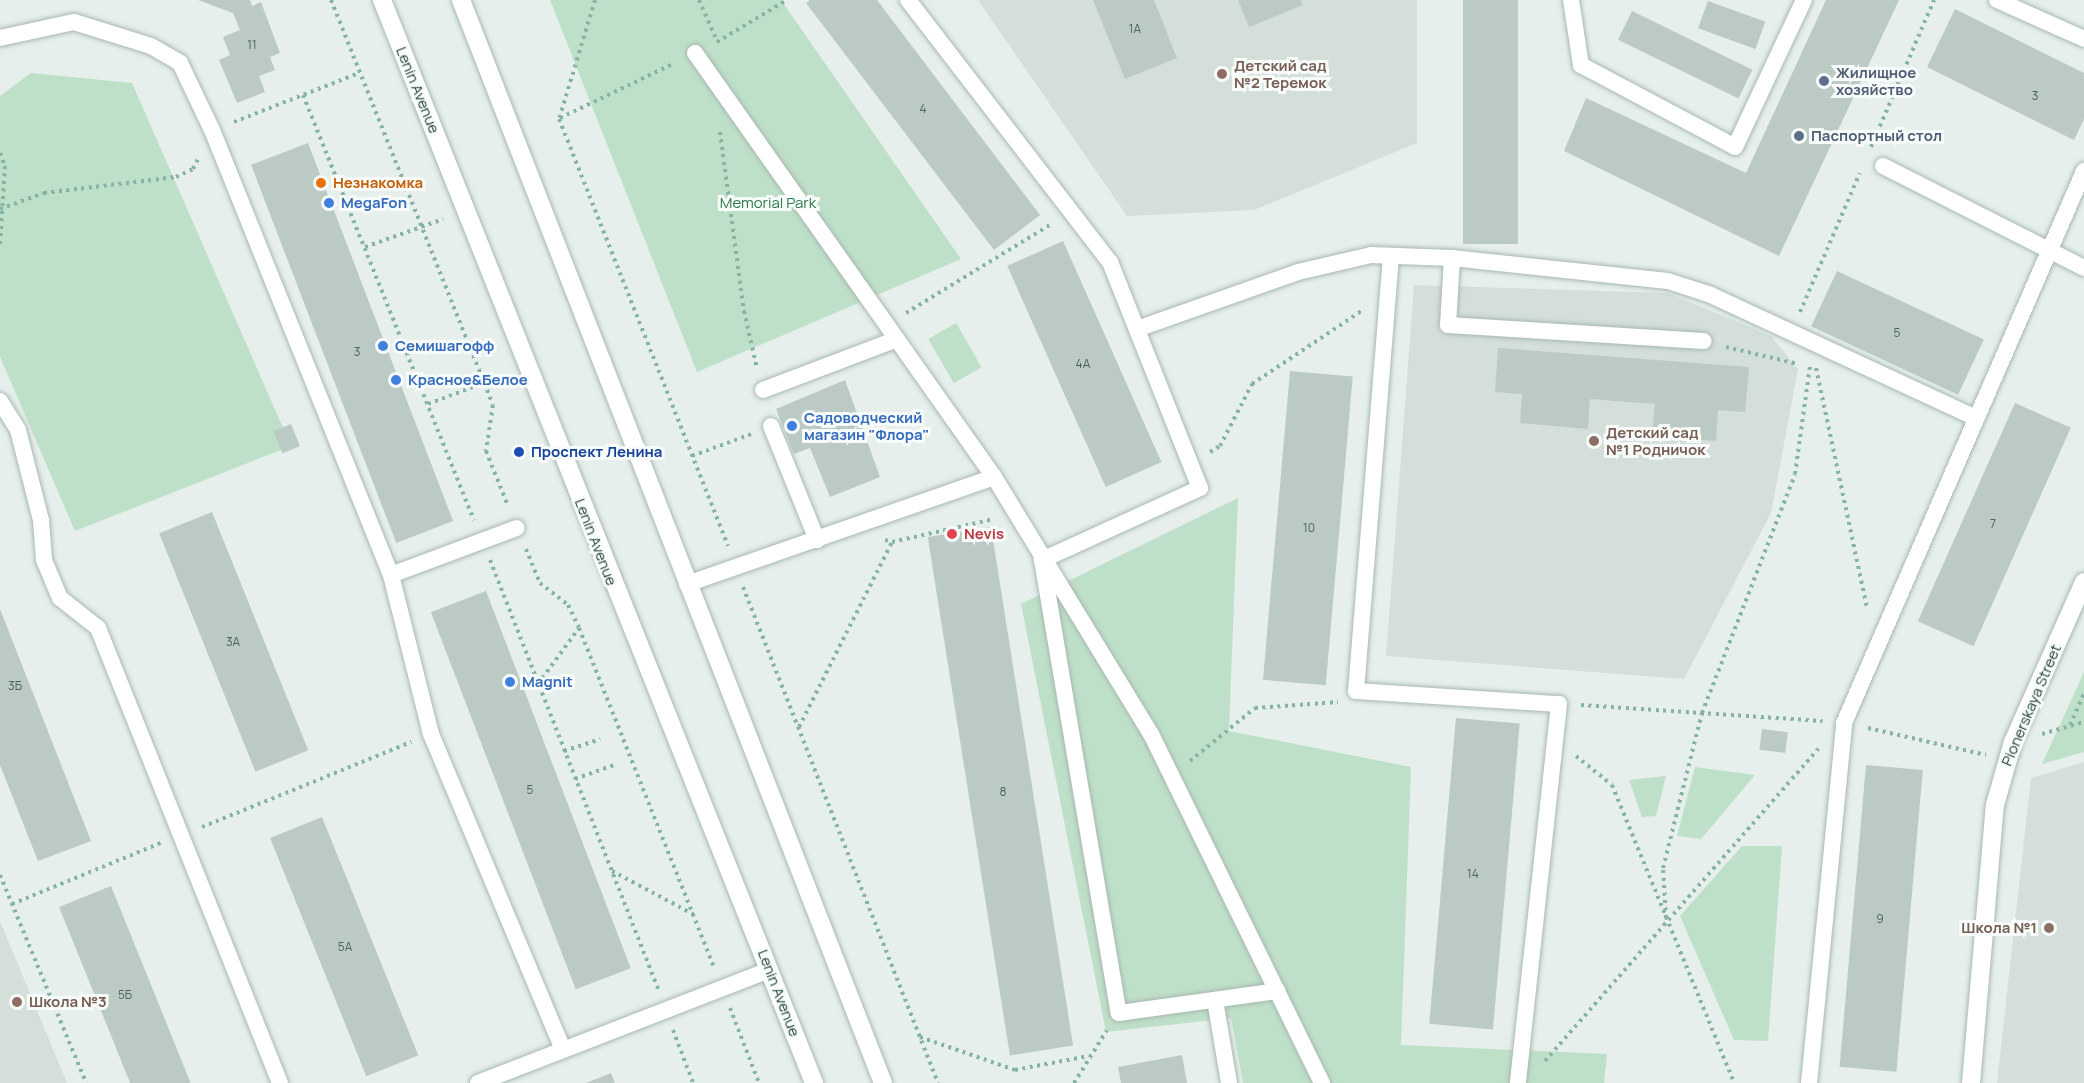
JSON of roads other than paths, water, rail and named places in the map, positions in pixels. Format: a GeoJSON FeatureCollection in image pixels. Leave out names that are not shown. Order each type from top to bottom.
{"type":"FeatureCollection","features":[{"type":"Feature","properties":{"kind":"main road","name":"Lenin Avenue"},"geometry":{"type":"LineString","coordinates":[[382,0],[629,627],[814,1083]]}},
{"type":"Feature","properties":{"kind":"main road"},"geometry":{"type":"LineString","coordinates":[[460,0],[883,1083]]}},
{"type":"Feature","properties":{"kind":"main road","name":"Pionerskaya Street"},"geometry":{"type":"LineString","coordinates":[[1971,1083],[1995,805],[2013,742],[2084,582]]}},
{"type":"Feature","properties":{"kind":"lane"},"geometry":{"type":"LineString","coordinates":[[908,0],[1110,262],[1200,488],[1042,560]]}},
{"type":"Feature","properties":{"kind":"lane"},"geometry":{"type":"LineString","coordinates":[[1571,0],[1581,65],[1735,147],[1804,0]]}},
{"type":"Feature","properties":{"kind":"lane"},"geometry":{"type":"LineString","coordinates":[[1997,0],[2084,39]]}},
{"type":"Feature","properties":{"kind":"lane"},"geometry":{"type":"LineString","coordinates":[[0,38],[74,22],[152,46],[180,63],[212,130],[391,575],[431,734],[563,1050]]}},
{"type":"Feature","properties":{"kind":"lane"},"geometry":{"type":"LineString","coordinates":[[695,53],[994,477],[1015,517],[1151,734],[1322,1083]]}},
{"type":"Feature","properties":{"kind":"lane"},"geometry":{"type":"LineString","coordinates":[[1883,166],[2048,252],[2084,268]]}},
{"type":"Feature","properties":{"kind":"lane"},"geometry":{"type":"LineString","coordinates":[[1809,1083],[1844,723],[2084,171]]}},
{"type":"Feature","properties":{"kind":"lane"},"geometry":{"type":"LineString","coordinates":[[1137,329],[1298,272],[1371,255],[1452,258],[1668,281],[1711,295],[1976,418]]}},
{"type":"Feature","properties":{"kind":"lane"},"geometry":{"type":"LineString","coordinates":[[1391,256],[1356,691],[1559,704],[1518,1083]]}},
{"type":"Feature","properties":{"kind":"lane"},"geometry":{"type":"LineString","coordinates":[[1452,258],[1448,326],[1704,342]]}},
{"type":"Feature","properties":{"kind":"lane"},"geometry":{"type":"LineString","coordinates":[[763,390],[897,339]]}},
{"type":"Feature","properties":{"kind":"lane"},"geometry":{"type":"LineString","coordinates":[[0,401],[18,430],[41,520],[44,560],[60,598],[98,627],[280,1083]]}},
{"type":"Feature","properties":{"kind":"lane"},"geometry":{"type":"LineString","coordinates":[[771,426],[817,540]]}},
{"type":"Feature","properties":{"kind":"lane"},"geometry":{"type":"LineString","coordinates":[[687,584],[994,477]]}},
{"type":"Feature","properties":{"kind":"lane"},"geometry":{"type":"LineString","coordinates":[[391,575],[517,528]]}},
{"type":"Feature","properties":{"kind":"lane"},"geometry":{"type":"LineString","coordinates":[[1042,560],[1119,1013],[1277,991]]}},
{"type":"Feature","properties":{"kind":"lane"},"geometry":{"type":"LineString","coordinates":[[478,1083],[770,970]]}},
{"type":"Feature","properties":{"kind":"lane"},"geometry":{"type":"LineString","coordinates":[[1215,1000],[1230,1083]]}},
{"type":"Feature","properties":{"kind":"place","name":"Детский сад №2 Теремок"},"geometry":{"type":"Point","coordinates":[1222,74]}},
{"type":"Feature","properties":{"kind":"place","name":"Жилищное хозяйство"},"geometry":{"type":"Point","coordinates":[1824,81]}},
{"type":"Feature","properties":{"kind":"place","name":"Паспортный стол"},"geometry":{"type":"Point","coordinates":[1799,136]}},
{"type":"Feature","properties":{"kind":"place","name":"Незнакомка"},"geometry":{"type":"Point","coordinates":[321,183]}},
{"type":"Feature","properties":{"kind":"place","name":"MegaFon"},"geometry":{"type":"Point","coordinates":[329,203]}},
{"type":"Feature","properties":{"kind":"place","name":"Семишагофф"},"geometry":{"type":"Point","coordinates":[383,346]}},
{"type":"Feature","properties":{"kind":"place","name":"Красное&Белое"},"geometry":{"type":"Point","coordinates":[396,380]}},
{"type":"Feature","properties":{"kind":"place","name":"Садоводческий магазин \"Флора\""},"geometry":{"type":"Point","coordinates":[792,426]}},
{"type":"Feature","properties":{"kind":"place","name":"Детский сад №1 Родничок"},"geometry":{"type":"Point","coordinates":[1594,441]}},
{"type":"Feature","properties":{"kind":"place","name":"Проспект Ленина"},"geometry":{"type":"Point","coordinates":[519,452]}},
{"type":"Feature","properties":{"kind":"place","name":"Nevis"},"geometry":{"type":"Point","coordinates":[952,534]}},
{"type":"Feature","properties":{"kind":"place","name":"Magnit"},"geometry":{"type":"Point","coordinates":[510,682]}},
{"type":"Feature","properties":{"kind":"place","name":"Школа №1"},"geometry":{"type":"Point","coordinates":[2049,928]}},
{"type":"Feature","properties":{"kind":"place","name":"Школа №3"},"geometry":{"type":"Point","coordinates":[17,1002]}},
{"type":"Feature","properties":{"kind":"park label","name":"Memorial Park"},"geometry":{"type":"Point","coordinates":[768,203]}}]}
